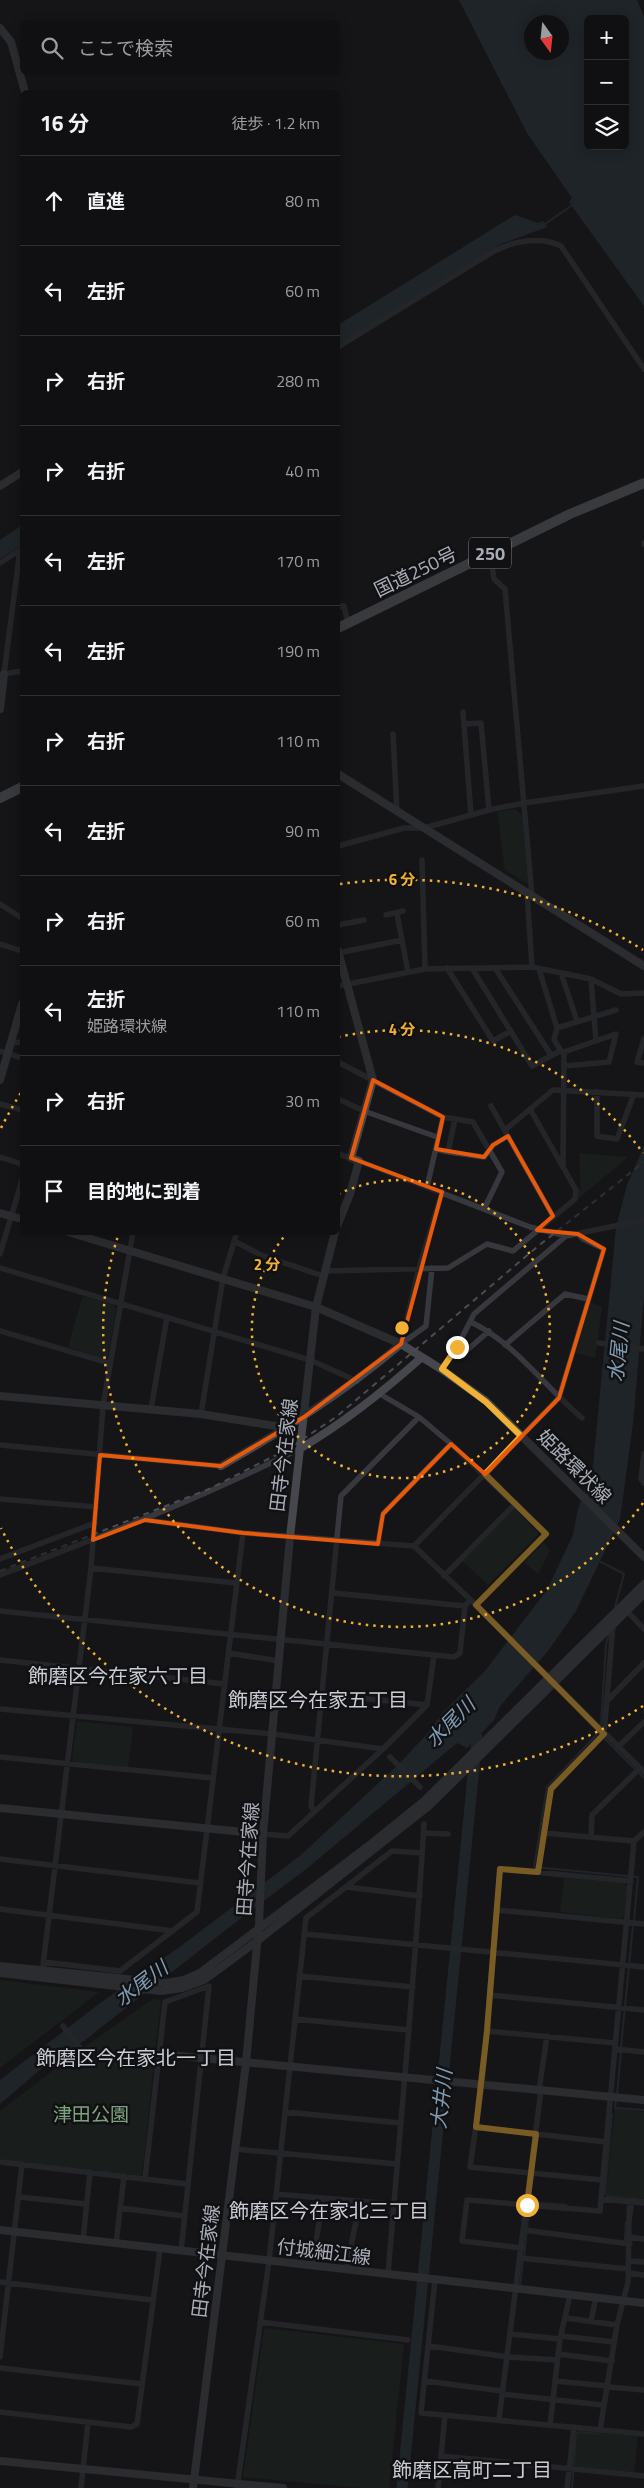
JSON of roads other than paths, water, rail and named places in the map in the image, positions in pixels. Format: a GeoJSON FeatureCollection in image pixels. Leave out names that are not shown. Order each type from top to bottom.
{"type":"FeatureCollection","features":[{"type":"Feature","properties":{"kind":"highway","name":"国道250号"},"geometry":{"type":"LineString","coordinates":[[340,627],[570,514],[644,482]]}},
{"type":"Feature","properties":{"kind":"highway"},"geometry":{"type":"LineString","coordinates":[[0,798],[20,787]]}},
{"type":"Feature","properties":{"kind":"street"},"geometry":{"type":"LineString","coordinates":[[0,28],[12,42],[20,73]]}},
{"type":"Feature","properties":{"kind":"street"},"geometry":{"type":"LineString","coordinates":[[21,75],[24,90]]}},
{"type":"Feature","properties":{"kind":"street"},"geometry":{"type":"LineString","coordinates":[[340,346],[494,251],[507,245],[549,240],[561,246],[644,369]]}},
{"type":"Feature","properties":{"kind":"street"},"geometry":{"type":"LineString","coordinates":[[0,486],[20,473]]}},
{"type":"Feature","properties":{"kind":"street"},"geometry":{"type":"LineString","coordinates":[[0,563],[20,550]]}},
{"type":"Feature","properties":{"kind":"street"},"geometry":{"type":"LineString","coordinates":[[490,553],[494,579],[505,589],[524,803],[530,895],[532,967]]}},
{"type":"Feature","properties":{"kind":"street"},"geometry":{"type":"LineString","coordinates":[[0,709],[20,556]]}},
{"type":"Feature","properties":{"kind":"street"},"geometry":{"type":"LineString","coordinates":[[340,607],[344,606],[348,623]]}},
{"type":"Feature","properties":{"kind":"street"},"geometry":{"type":"LineString","coordinates":[[4,674],[20,671]]}},
{"type":"Feature","properties":{"kind":"street"},"geometry":{"type":"LineString","coordinates":[[463,712],[471,814]]}},
{"type":"Feature","properties":{"kind":"street"},"geometry":{"type":"LineString","coordinates":[[464,724],[481,723],[489,810]]}},
{"type":"Feature","properties":{"kind":"street"},"geometry":{"type":"LineString","coordinates":[[393,734],[396,812]]}},
{"type":"Feature","properties":{"kind":"street"},"geometry":{"type":"LineString","coordinates":[[340,775],[644,966]]}},
{"type":"Feature","properties":{"kind":"street"},"geometry":{"type":"LineString","coordinates":[[340,845],[404,828],[424,828],[471,814],[524,803],[644,786]]}},
{"type":"Feature","properties":{"kind":"street"},"geometry":{"type":"LineString","coordinates":[[422,860],[426,969]]}},
{"type":"Feature","properties":{"kind":"street"},"geometry":{"type":"LineString","coordinates":[[0,904],[20,917]]}},
{"type":"Feature","properties":{"kind":"street"},"geometry":{"type":"LineString","coordinates":[[386,915],[400,913],[402,940],[408,972]]}},
{"type":"Feature","properties":{"kind":"street"},"geometry":{"type":"LineString","coordinates":[[340,925],[364,920]]}},
{"type":"Feature","properties":{"kind":"street"},"geometry":{"type":"LineString","coordinates":[[340,952],[402,940]]}},
{"type":"Feature","properties":{"kind":"street"},"geometry":{"type":"LineString","coordinates":[[0,944],[20,950]]}},
{"type":"Feature","properties":{"kind":"street"},"geometry":{"type":"LineString","coordinates":[[340,959],[373,1080],[364,1111],[350,1194],[340,1219]]}},
{"type":"Feature","properties":{"kind":"street"},"geometry":{"type":"LineString","coordinates":[[340,985],[426,969],[532,967],[591,979],[620,994],[644,993]]}},
{"type":"Feature","properties":{"kind":"street"},"geometry":{"type":"LineString","coordinates":[[447,968],[493,1041],[511,1030]]}},
{"type":"Feature","properties":{"kind":"street"},"geometry":{"type":"LineString","coordinates":[[472,968],[532,1066],[551,1055],[616,1034],[609,1062],[565,1066]]}},
{"type":"Feature","properties":{"kind":"street"},"geometry":{"type":"LineString","coordinates":[[495,968],[551,1055]]}},
{"type":"Feature","properties":{"kind":"street"},"geometry":{"type":"LineString","coordinates":[[539,969],[557,1028],[554,1040],[546,1047]]}},
{"type":"Feature","properties":{"kind":"street"},"geometry":{"type":"LineString","coordinates":[[561,973],[577,1021]]}},
{"type":"Feature","properties":{"kind":"street"},"geometry":{"type":"LineString","coordinates":[[591,979],[596,1040]]}},
{"type":"Feature","properties":{"kind":"street"},"geometry":{"type":"LineString","coordinates":[[557,1028],[616,1010]]}},
{"type":"Feature","properties":{"kind":"street"},"geometry":{"type":"LineString","coordinates":[[0,1080],[4,1052],[11,1043],[20,1011]]}},
{"type":"Feature","properties":{"kind":"street"},"geometry":{"type":"LineString","coordinates":[[644,1039],[637,1062],[644,1063]]}},
{"type":"Feature","properties":{"kind":"street"},"geometry":{"type":"LineString","coordinates":[[554,1040],[562,1052],[565,1066],[562,1167]]}},
{"type":"Feature","properties":{"kind":"street"},"geometry":{"type":"LineString","coordinates":[[11,1043],[20,1042]]}},
{"type":"Feature","properties":{"kind":"street"},"geometry":{"type":"LineString","coordinates":[[4,1052],[20,1057]]}},
{"type":"Feature","properties":{"kind":"street"},"geometry":{"type":"LineString","coordinates":[[340,1063],[443,1117],[473,1122],[502,1172],[484,1209]]}},
{"type":"Feature","properties":{"kind":"street"},"geometry":{"type":"LineString","coordinates":[[505,1130],[553,1090],[644,1094]]}},
{"type":"Feature","properties":{"kind":"street"},"geometry":{"type":"LineString","coordinates":[[597,1092],[597,1136],[617,1139],[634,1094]]}},
{"type":"Feature","properties":{"kind":"street"},"geometry":{"type":"LineString","coordinates":[[340,1100],[364,1111],[437,1137]]}},
{"type":"Feature","properties":{"kind":"street"},"geometry":{"type":"LineString","coordinates":[[0,1104],[20,1109]]}},
{"type":"Feature","properties":{"kind":"street"},"geometry":{"type":"LineString","coordinates":[[491,1106],[554,1216]]}},
{"type":"Feature","properties":{"kind":"street"},"geometry":{"type":"LineString","coordinates":[[234,1241],[261,1255],[323,1273],[448,1268],[487,1244],[513,1251],[575,1199],[576,1190],[530,1109]]}},
{"type":"Feature","properties":{"kind":"street"},"geometry":{"type":"LineString","coordinates":[[427,1187],[443,1117]]}},
{"type":"Feature","properties":{"kind":"street"},"geometry":{"type":"LineString","coordinates":[[448,1152],[455,1119]]}},
{"type":"Feature","properties":{"kind":"street"},"geometry":{"type":"LineString","coordinates":[[436,1149],[484,1157],[493,1145],[508,1136]]}},
{"type":"Feature","properties":{"kind":"street"},"geometry":{"type":"LineString","coordinates":[[340,1155],[539,1230],[566,1236],[644,1220]]}},
{"type":"Feature","properties":{"kind":"street"},"geometry":{"type":"LineString","coordinates":[[0,1157],[20,1163]]}},
{"type":"Feature","properties":{"kind":"street"},"geometry":{"type":"LineString","coordinates":[[0,1254],[20,1186]]}},
{"type":"Feature","properties":{"kind":"street"},"geometry":{"type":"LineString","coordinates":[[401,1344],[419,1268],[442,1192]]}},
{"type":"Feature","properties":{"kind":"street"},"geometry":{"type":"LineString","coordinates":[[0,1212],[20,1218]]}},
{"type":"Feature","properties":{"kind":"street"},"geometry":{"type":"LineString","coordinates":[[414,1546],[559,1398],[604,1249],[583,1239],[578,1234]]}},
{"type":"Feature","properties":{"kind":"street","name":"姫路環状線"},"geometry":{"type":"LineString","coordinates":[[78,1235],[316,1307],[401,1344],[442,1369],[486,1402],[644,1557]]}},
{"type":"Feature","properties":{"kind":"street"},"geometry":{"type":"LineString","coordinates":[[42,1975],[91,1568],[103,1406],[132,1235]]}},
{"type":"Feature","properties":{"kind":"street"},"geometry":{"type":"LineString","coordinates":[[200,1414],[223,1278],[236,1235]]}},
{"type":"Feature","properties":{"kind":"street","name":"田寺今在家線"},"geometry":{"type":"LineString","coordinates":[[193,2488],[246,2063],[260,1915],[263,1834],[290,1537],[316,1307],[323,1273],[334,1235]]}},
{"type":"Feature","properties":{"kind":"street"},"geometry":{"type":"LineString","coordinates":[[442,1369],[457,1347],[474,1314],[566,1236]]}},
{"type":"Feature","properties":{"kind":"street"},"geometry":{"type":"LineString","coordinates":[[0,1268],[310,1360],[358,1381]]}},
{"type":"Feature","properties":{"kind":"street"},"geometry":{"type":"LineString","coordinates":[[0,1445],[221,1466],[288,1428],[358,1381],[401,1344],[426,1326],[432,1268]]}},
{"type":"Feature","properties":{"kind":"street"},"geometry":{"type":"LineString","coordinates":[[506,1345],[565,1294],[588,1299]]}},
{"type":"Feature","properties":{"kind":"street"},"geometry":{"type":"LineString","coordinates":[[151,1409],[166,1317]]}},
{"type":"Feature","properties":{"kind":"street"},"geometry":{"type":"LineString","coordinates":[[471,1322],[489,1331],[506,1345],[559,1398],[582,1418]]}},
{"type":"Feature","properties":{"kind":"street"},"geometry":{"type":"LineString","coordinates":[[0,1331],[110,1363]]}},
{"type":"Feature","properties":{"kind":"street"},"geometry":{"type":"LineString","coordinates":[[457,1347],[465,1352],[489,1331]]}},
{"type":"Feature","properties":{"kind":"street"},"geometry":{"type":"LineString","coordinates":[[599,1343],[644,1349]]}},
{"type":"Feature","properties":{"kind":"street"},"geometry":{"type":"LineString","coordinates":[[0,1575],[145,1520],[229,1484],[301,1448],[332,1430],[380,1394],[422,1357]]}},
{"type":"Feature","properties":{"kind":"street"},"geometry":{"type":"LineString","coordinates":[[380,1394],[419,1417],[485,1474],[546,1534],[476,1605]]}},
{"type":"Feature","properties":{"kind":"street"},"geometry":{"type":"LineString","coordinates":[[0,1396],[200,1414],[288,1428]]}},
{"type":"Feature","properties":{"kind":"street"},"geometry":{"type":"LineString","coordinates":[[314,1811],[311,1806],[341,1496],[419,1417]]}},
{"type":"Feature","properties":{"kind":"street"},"geometry":{"type":"LineString","coordinates":[[378,1544],[383,1514],[451,1444]]}},
{"type":"Feature","properties":{"kind":"street"},"geometry":{"type":"LineString","coordinates":[[644,1454],[641,1479],[644,1482]]}},
{"type":"Feature","properties":{"kind":"street"},"geometry":{"type":"LineString","coordinates":[[0,1499],[96,1507]]}},
{"type":"Feature","properties":{"kind":"street"},"geometry":{"type":"LineString","coordinates":[[444,1576],[516,1503]]}},
{"type":"Feature","properties":{"kind":"street"},"geometry":{"type":"LineString","coordinates":[[145,1520],[243,1534],[414,1546],[642,1770],[592,1815],[591,1837]]}},
{"type":"Feature","properties":{"kind":"street"},"geometry":{"type":"LineString","coordinates":[[0,1559],[95,1523]]}},
{"type":"Feature","properties":{"kind":"street"},"geometry":{"type":"LineString","coordinates":[[44,1962],[120,1970],[197,1912],[243,1534]]}},
{"type":"Feature","properties":{"kind":"street"},"geometry":{"type":"LineString","coordinates":[[91,1568],[236,1583]]}},
{"type":"Feature","properties":{"kind":"street"},"geometry":{"type":"LineString","coordinates":[[0,1966],[114,1987],[161,1991],[182,1988],[204,1980],[257,1941],[430,1805],[644,1584]]}},
{"type":"Feature","properties":{"kind":"street"},"geometry":{"type":"LineString","coordinates":[[332,1593],[465,1606]]}},
{"type":"Feature","properties":{"kind":"street"},"geometry":{"type":"LineString","coordinates":[[0,1973],[166,1983],[184,1980],[200,1973],[424,1801],[644,1594]]}},
{"type":"Feature","properties":{"kind":"street"},"geometry":{"type":"LineString","coordinates":[[0,1611],[454,1657],[460,1653],[465,1606],[470,1600]]}},
{"type":"Feature","properties":{"kind":"street"},"geometry":{"type":"LineString","coordinates":[[627,1611],[644,1629]]}},
{"type":"Feature","properties":{"kind":"street"},"geometry":{"type":"LineString","coordinates":[[538,1872],[551,1789],[604,1734],[613,1625]]}},
{"type":"Feature","properties":{"kind":"street"},"geometry":{"type":"LineString","coordinates":[[228,1653],[279,1661]]}},
{"type":"Feature","properties":{"kind":"street"},"geometry":{"type":"LineString","coordinates":[[0,1808],[288,1836],[427,1706],[434,1655]]}},
{"type":"Feature","properties":{"kind":"street"},"geometry":{"type":"LineString","coordinates":[[0,1660],[224,1684]]}},
{"type":"Feature","properties":{"kind":"street"},"geometry":{"type":"LineString","coordinates":[[608,1700],[644,1663]]}},
{"type":"Feature","properties":{"kind":"street"},"geometry":{"type":"LineString","coordinates":[[322,1694],[427,1706]]}},
{"type":"Feature","properties":{"kind":"street"},"geometry":{"type":"LineString","coordinates":[[0,1709],[273,1734],[383,1749]]}},
{"type":"Feature","properties":{"kind":"street"},"geometry":{"type":"LineString","coordinates":[[618,1747],[644,1722]]}},
{"type":"Feature","properties":{"kind":"street"},"geometry":{"type":"LineString","coordinates":[[0,1757],[213,1778]]}},
{"type":"Feature","properties":{"kind":"street"},"geometry":{"type":"LineString","coordinates":[[390,1757],[420,1787]]}},
{"type":"Feature","properties":{"kind":"street"},"geometry":{"type":"LineString","coordinates":[[388,2275],[392,2234],[392,2204],[406,2077],[424,1824]]}},
{"type":"Feature","properties":{"kind":"street"},"geometry":{"type":"LineString","coordinates":[[522,2248],[462,2241],[466,2200],[600,2211],[634,1842],[644,1832]]}},
{"type":"Feature","properties":{"kind":"street"},"geometry":{"type":"LineString","coordinates":[[424,1833],[448,1834]]}},
{"type":"Feature","properties":{"kind":"street"},"geometry":{"type":"LineString","coordinates":[[544,1833],[634,1842]]}},
{"type":"Feature","properties":{"kind":"street"},"geometry":{"type":"LineString","coordinates":[[238,2486],[269,2261],[306,1918],[392,1851],[422,1853]]}},
{"type":"Feature","properties":{"kind":"street"},"geometry":{"type":"LineString","coordinates":[[0,1860],[200,1883]]}},
{"type":"Feature","properties":{"kind":"street"},"geometry":{"type":"LineString","coordinates":[[602,2180],[531,2174],[470,2166],[482,2085],[500,1869],[631,1881]]}},
{"type":"Feature","properties":{"kind":"street"},"geometry":{"type":"LineString","coordinates":[[347,1887],[420,1896]]}},
{"type":"Feature","properties":{"kind":"street"},"geometry":{"type":"LineString","coordinates":[[0,1909],[173,1931]]}},
{"type":"Feature","properties":{"kind":"street"},"geometry":{"type":"LineString","coordinates":[[497,1910],[644,1924]]}},
{"type":"Feature","properties":{"kind":"street"},"geometry":{"type":"LineString","coordinates":[[305,1934],[644,1967]]}},
{"type":"Feature","properties":{"kind":"street"},"geometry":{"type":"LineString","coordinates":[[299,1976],[413,1987]]}},
{"type":"Feature","properties":{"kind":"street"},"geometry":{"type":"LineString","coordinates":[[145,2178],[165,2002],[209,1986],[181,2251]]}},
{"type":"Feature","properties":{"kind":"street"},"geometry":{"type":"LineString","coordinates":[[490,1995],[644,2010]]}},
{"type":"Feature","properties":{"kind":"street"},"geometry":{"type":"LineString","coordinates":[[295,2019],[409,2030]]}},
{"type":"Feature","properties":{"kind":"street"},"geometry":{"type":"LineString","coordinates":[[63,2026],[80,2048]]}},
{"type":"Feature","properties":{"kind":"street"},"geometry":{"type":"LineString","coordinates":[[487,2031],[547,2036],[644,2052]]}},
{"type":"Feature","properties":{"kind":"street"},"geometry":{"type":"LineString","coordinates":[[499,2419],[509,2357],[547,2036]]}},
{"type":"Feature","properties":{"kind":"street"},"geometry":{"type":"LineString","coordinates":[[159,2054],[644,2100]]}},
{"type":"Feature","properties":{"kind":"street"},"geometry":{"type":"LineString","coordinates":[[285,2112],[401,2123]]}},
{"type":"Feature","properties":{"kind":"street"},"geometry":{"type":"LineString","coordinates":[[476,2127],[606,2142]]}},
{"type":"Feature","properties":{"kind":"street"},"geometry":{"type":"LineString","coordinates":[[235,2149],[396,2164]]}},
{"type":"Feature","properties":{"kind":"street"},"geometry":{"type":"LineString","coordinates":[[0,2162],[187,2184]]}},
{"type":"Feature","properties":{"kind":"street"},"geometry":{"type":"LineString","coordinates":[[0,2357],[22,2164]]}},
{"type":"Feature","properties":{"kind":"street"},"geometry":{"type":"LineString","coordinates":[[83,2240],[90,2172]]}},
{"type":"Feature","properties":{"kind":"street"},"geometry":{"type":"LineString","coordinates":[[116,2244],[124,2176]]}},
{"type":"Feature","properties":{"kind":"street"},"geometry":{"type":"LineString","coordinates":[[276,2194],[392,2204]]}},
{"type":"Feature","properties":{"kind":"street"},"geometry":{"type":"LineString","coordinates":[[19,2197],[86,2204]]}},
{"type":"Feature","properties":{"kind":"street"},"geometry":{"type":"LineString","coordinates":[[312,2266],[324,2198]]}},
{"type":"Feature","properties":{"kind":"street"},"geometry":{"type":"LineString","coordinates":[[602,2199],[644,2202]]}},
{"type":"Feature","properties":{"kind":"street"},"geometry":{"type":"LineString","coordinates":[[600,2430],[617,2325],[625,2301],[632,2201]]}},
{"type":"Feature","properties":{"kind":"street"},"geometry":{"type":"LineString","coordinates":[[346,2270],[360,2202]]}},
{"type":"Feature","properties":{"kind":"street"},"geometry":{"type":"LineString","coordinates":[[120,2208],[184,2216]]}},
{"type":"Feature","properties":{"kind":"street","name":"付城細江線"},"geometry":{"type":"LineString","coordinates":[[0,2230],[644,2303]]}},
{"type":"Feature","properties":{"kind":"street"},"geometry":{"type":"LineString","coordinates":[[524,2230],[630,2244]]}},
{"type":"Feature","properties":{"kind":"street"},"geometry":{"type":"LineString","coordinates":[[629,2237],[644,2239]]}},
{"type":"Feature","properties":{"kind":"street"},"geometry":{"type":"LineString","coordinates":[[0,2412],[131,2427],[137,2424],[160,2249]]}},
{"type":"Feature","properties":{"kind":"street"},"geometry":{"type":"LineString","coordinates":[[520,2258],[628,2271],[644,2275]]}},
{"type":"Feature","properties":{"kind":"street"},"geometry":{"type":"LineString","coordinates":[[629,2261],[644,2262]]}},
{"type":"Feature","properties":{"kind":"street"},"geometry":{"type":"LineString","coordinates":[[434,2280],[421,2413],[644,2434]]}},
{"type":"Feature","properties":{"kind":"street"},"geometry":{"type":"LineString","coordinates":[[0,2282],[152,2300]]}},
{"type":"Feature","properties":{"kind":"street"},"geometry":{"type":"LineString","coordinates":[[550,2425],[557,2357],[570,2295]]}},
{"type":"Feature","properties":{"kind":"street"},"geometry":{"type":"LineString","coordinates":[[591,2321],[596,2297]]}},
{"type":"Feature","properties":{"kind":"street"},"geometry":{"type":"LineString","coordinates":[[566,2318],[617,2325]]}},
{"type":"Feature","properties":{"kind":"street"},"geometry":{"type":"LineString","coordinates":[[260,2322],[408,2340]]}},
{"type":"Feature","properties":{"kind":"street"},"geometry":{"type":"LineString","coordinates":[[511,2334],[614,2342]]}},
{"type":"Feature","properties":{"kind":"street"},"geometry":{"type":"LineString","coordinates":[[429,2346],[509,2357],[612,2360]]}},
{"type":"Feature","properties":{"kind":"street"},"geometry":{"type":"LineString","coordinates":[[0,2368],[142,2384]]}},
{"type":"Feature","properties":{"kind":"street"},"geometry":{"type":"LineString","coordinates":[[555,2381],[644,2390]]}},
{"type":"Feature","properties":{"kind":"street"},"geometry":{"type":"LineString","coordinates":[[425,2382],[603,2405]]}},
{"type":"Feature","properties":{"kind":"street"},"geometry":{"type":"LineString","coordinates":[[438,2488],[445,2414]]}},
{"type":"Feature","properties":{"kind":"street"},"geometry":{"type":"LineString","coordinates":[[81,2488],[88,2422]]}},
{"type":"Feature","properties":{"kind":"street"},"geometry":{"type":"LineString","coordinates":[[567,2488],[574,2427]]}},
{"type":"Feature","properties":{"kind":"street"},"geometry":{"type":"LineString","coordinates":[[441,2456],[644,2476]]}},
{"type":"Feature","properties":{"kind":"street"},"geometry":{"type":"LineString","coordinates":[[0,2460],[194,2479],[238,2486],[283,2488]]}},
{"type":"Feature","properties":{"kind":"water"},"geometry":{"type":"Polygon","coordinates":[[[459,0],[637,0],[644,17],[644,306],[569,202],[572,198],[527,133],[459,0]]]}},
{"type":"Feature","properties":{"kind":"water"},"geometry":{"type":"Polygon","coordinates":[[[515,215],[538,223],[543,221],[547,227],[501,244],[340,345],[340,324],[515,215]]]}},
{"type":"Feature","properties":{"kind":"water"},"geometry":{"type":"Polygon","coordinates":[[[20,526],[20,546],[0,559],[0,540],[20,526]]]}},
{"type":"Feature","properties":{"kind":"water","name":"水尾川"},"geometry":{"type":"Polygon","coordinates":[[[644,1146],[644,1296],[633,1423],[620,1519],[576,1611],[548,1651],[500,1706],[494,1720],[467,1748],[457,1743],[305,1870],[85,2040],[41,2069],[0,2104],[0,2080],[103,2001],[181,1946],[301,1855],[398,1765],[428,1733],[442,1713],[485,1671],[547,1590],[573,1535],[578,1509],[593,1466],[616,1228],[627,1185],[644,1146]]]}},
{"type":"Feature","properties":{"kind":"waterway"},"geometry":{"type":"LineString","coordinates":[[545,224],[574,204]]}},
{"type":"Feature","properties":{"kind":"waterway"},"geometry":{"type":"LineString","coordinates":[[601,1562],[624,1574],[615,1607]]}},
{"type":"Feature","properties":{"kind":"waterway"},"geometry":{"type":"LineString","coordinates":[[601,1726],[606,1644],[610,1631]]}},
{"type":"Feature","properties":{"kind":"waterway","name":"大井川"},"geometry":{"type":"LineString","coordinates":[[402,2488],[477,1737],[465,1726]]}},
{"type":"Feature","properties":{"kind":"waterway"},"geometry":{"type":"LineString","coordinates":[[600,1731],[547,1787],[534,1867],[638,1877],[634,1920]]}},
{"type":"Feature","properties":{"kind":"waterway"},"geometry":{"type":"LineString","coordinates":[[603,1737],[644,1778]]}},
{"type":"Feature","properties":{"kind":"waterway"},"geometry":{"type":"LineString","coordinates":[[621,2047],[633,1925]]}},
{"type":"Feature","properties":{"kind":"waterway"},"geometry":{"type":"LineString","coordinates":[[617,2095],[621,2052]]}},
{"type":"Feature","properties":{"kind":"waterway"},"geometry":{"type":"LineString","coordinates":[[616,2099],[615,2108],[644,2110]]}},
{"type":"Feature","properties":{"kind":"waterway"},"geometry":{"type":"LineString","coordinates":[[612,2114],[605,2193],[607,2196],[644,2200]]}},
{"type":"Feature","properties":{"kind":"waterway"},"geometry":{"type":"LineString","coordinates":[[524,2256],[530,2202],[566,2205]]}},
{"type":"Feature","properties":{"kind":"waterway"},"geometry":{"type":"LineString","coordinates":[[627,2218],[628,2203]]}},
{"type":"Feature","properties":{"kind":"waterway"},"geometry":{"type":"LineString","coordinates":[[625,2240],[626,2222]]}},
{"type":"Feature","properties":{"kind":"waterway"},"geometry":{"type":"LineString","coordinates":[[520,2286],[523,2260]]}},
{"type":"Feature","properties":{"kind":"waterway"},"geometry":{"type":"LineString","coordinates":[[572,2488],[576,2434],[579,2432],[598,2434],[598,2431]]}},
{"type":"Feature","properties":{"kind":"railway"},"geometry":{"type":"LineString","coordinates":[[0,1571],[209,1489],[288,1449],[336,1417],[537,1247],[644,1162]]}},
{"type":"Feature","properties":{"kind":"district","name":"飾磨区今在家六丁目"},"geometry":{"type":"Point","coordinates":[118,1675]}},
{"type":"Feature","properties":{"kind":"district","name":"飾磨区今在家五丁目"},"geometry":{"type":"Point","coordinates":[318,1699]}},
{"type":"Feature","properties":{"kind":"district","name":"飾磨区今在家北一丁目"},"geometry":{"type":"Point","coordinates":[136,2057]}},
{"type":"Feature","properties":{"kind":"district","name":"飾磨区今在家北三丁目"},"geometry":{"type":"Point","coordinates":[329,2210]}},
{"type":"Feature","properties":{"kind":"district","name":"飾磨区高町二丁目"},"geometry":{"type":"Point","coordinates":[472,2469]}},
{"type":"Feature","properties":{"kind":"park label","name":"津田公園"},"geometry":{"type":"Point","coordinates":[91,2113]}}]}
